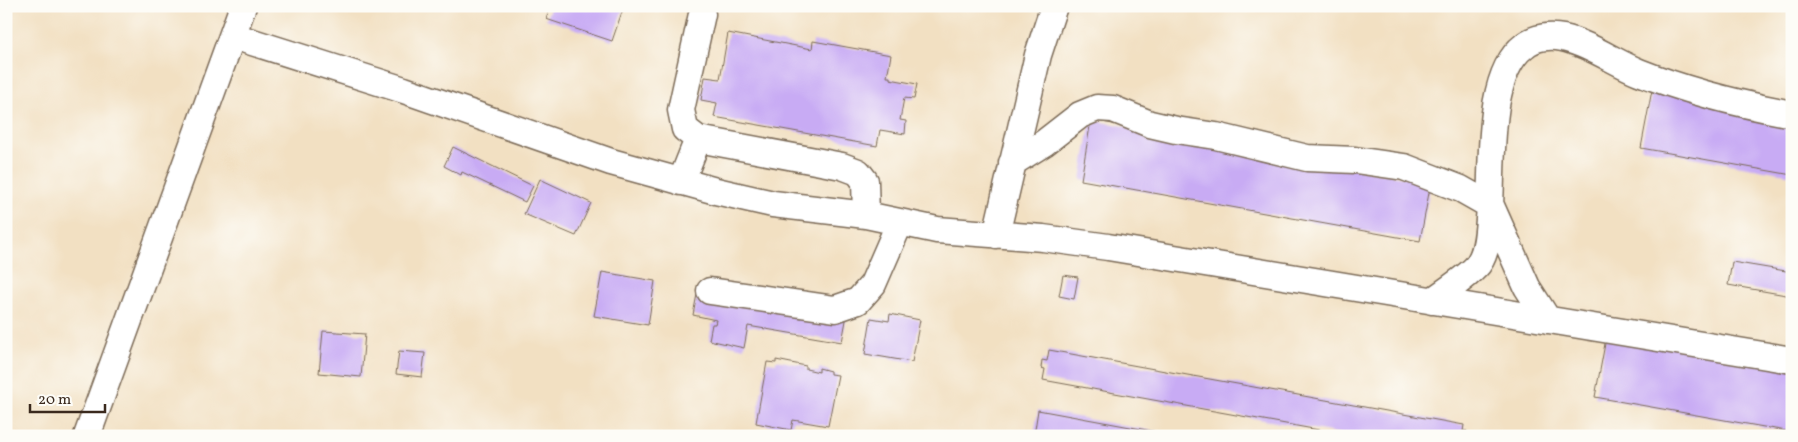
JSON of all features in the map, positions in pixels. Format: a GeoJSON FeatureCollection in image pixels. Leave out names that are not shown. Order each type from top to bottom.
{"type":"FeatureCollection","features":[{"type":"Feature","properties":{"kind":"street"},"geometry":{"type":"LineString","coordinates":[[87,436],[243,6]]}},
{"type":"Feature","properties":{"kind":"street"},"geometry":{"type":"LineString","coordinates":[[996,235],[1038,55],[1054,6]]}},
{"type":"Feature","properties":{"kind":"street"},"geometry":{"type":"LineString","coordinates":[[702,14],[681,110],[685,129],[698,139],[842,166],[858,172],[866,182],[866,215]]}},
{"type":"Feature","properties":{"kind":"street"},"geometry":{"type":"LineString","coordinates":[[233,36],[404,90],[611,162],[681,182],[773,204],[866,215],[937,230],[1043,238],[1108,247],[1792,360]]}},
{"type":"Feature","properties":{"kind":"street"},"geometry":{"type":"LineString","coordinates":[[1432,301],[1479,264],[1488,238],[1494,123],[1500,87],[1509,63],[1524,46],[1539,37],[1562,37],[1637,71],[1690,91],[1752,107],[1792,114]]}},
{"type":"Feature","properties":{"kind":"street"},"geometry":{"type":"LineString","coordinates":[[1012,163],[1044,143],[1080,115],[1098,108],[1113,109],[1159,126],[1216,136],[1306,158],[1355,160],[1404,166],[1461,189],[1490,206],[1527,287],[1548,320]]}},
{"type":"Feature","properties":{"kind":"street"},"geometry":{"type":"LineString","coordinates":[[681,182],[698,139]]}},
{"type":"Feature","properties":{"kind":"street"},"geometry":{"type":"LineString","coordinates":[[710,291],[835,309],[858,301],[873,284],[900,222]]}},
{"type":"Feature","properties":{"kind":"building"},"geometry":{"type":"Polygon","coordinates":[[[551,6],[624,6],[612,41],[546,19],[551,6]]]}},
{"type":"Feature","properties":{"kind":"building"},"geometry":{"type":"Polygon","coordinates":[[[728,33],[812,49],[813,41],[891,55],[887,77],[917,84],[914,99],[904,98],[900,120],[906,121],[905,134],[880,130],[877,146],[714,117],[717,103],[701,100],[705,77],[720,79],[728,33]]]}},
{"type":"Feature","properties":{"kind":"building"},"geometry":{"type":"Polygon","coordinates":[[[1652,90],[1792,115],[1792,175],[1641,148],[1652,90]]]}},
{"type":"Feature","properties":{"kind":"building"},"geometry":{"type":"Polygon","coordinates":[[[1091,120],[1431,182],[1420,241],[1081,180],[1091,120]]]}},
{"type":"Feature","properties":{"kind":"building"},"geometry":{"type":"Polygon","coordinates":[[[453,147],[533,186],[525,202],[462,172],[461,175],[444,166],[453,147]]]}},
{"type":"Feature","properties":{"kind":"building"},"geometry":{"type":"Polygon","coordinates":[[[540,179],[591,203],[576,236],[524,214],[540,179]]]}},
{"type":"Feature","properties":{"kind":"building"},"geometry":{"type":"Polygon","coordinates":[[[1732,262],[1792,272],[1792,296],[1728,285],[1732,262]]]}},
{"type":"Feature","properties":{"kind":"building"},"geometry":{"type":"Polygon","coordinates":[[[602,272],[655,281],[648,325],[594,316],[602,272]]]}},
{"type":"Feature","properties":{"kind":"building"},"geometry":{"type":"Polygon","coordinates":[[[1063,275],[1078,277],[1074,299],[1059,296],[1063,275]]]}},
{"type":"Feature","properties":{"kind":"building"},"geometry":{"type":"Polygon","coordinates":[[[698,289],[847,315],[842,342],[748,326],[744,348],[709,340],[712,324],[715,324],[716,320],[693,315],[698,289]]]}},
{"type":"Feature","properties":{"kind":"building"},"geometry":{"type":"Polygon","coordinates":[[[890,314],[920,320],[912,362],[865,354],[871,318],[889,321],[890,314]]]}},
{"type":"Feature","properties":{"kind":"building"},"geometry":{"type":"Polygon","coordinates":[[[323,331],[365,334],[361,377],[319,373],[323,331]]]}},
{"type":"Feature","properties":{"kind":"building"},"geometry":{"type":"Polygon","coordinates":[[[1607,333],[1792,367],[1792,432],[1595,397],[1607,333]]]}},
{"type":"Feature","properties":{"kind":"building"},"geometry":{"type":"Polygon","coordinates":[[[1049,350],[1464,425],[1463,431],[1467,431],[1466,436],[1352,436],[1043,380],[1045,369],[1041,368],[1042,360],[1047,361],[1049,350]]]}},
{"type":"Feature","properties":{"kind":"building"},"geometry":{"type":"Polygon","coordinates":[[[399,351],[425,353],[422,377],[396,374],[399,351]]]}},
{"type":"Feature","properties":{"kind":"building"},"geometry":{"type":"Polygon","coordinates":[[[776,360],[806,366],[806,369],[819,372],[819,368],[830,371],[830,374],[838,375],[828,426],[793,420],[791,430],[756,423],[767,362],[776,363],[776,360]]]}},
{"type":"Feature","properties":{"kind":"building"},"geometry":{"type":"Polygon","coordinates":[[[1038,410],[1174,435],[1174,436],[1034,436],[1038,410]]]}}]}
